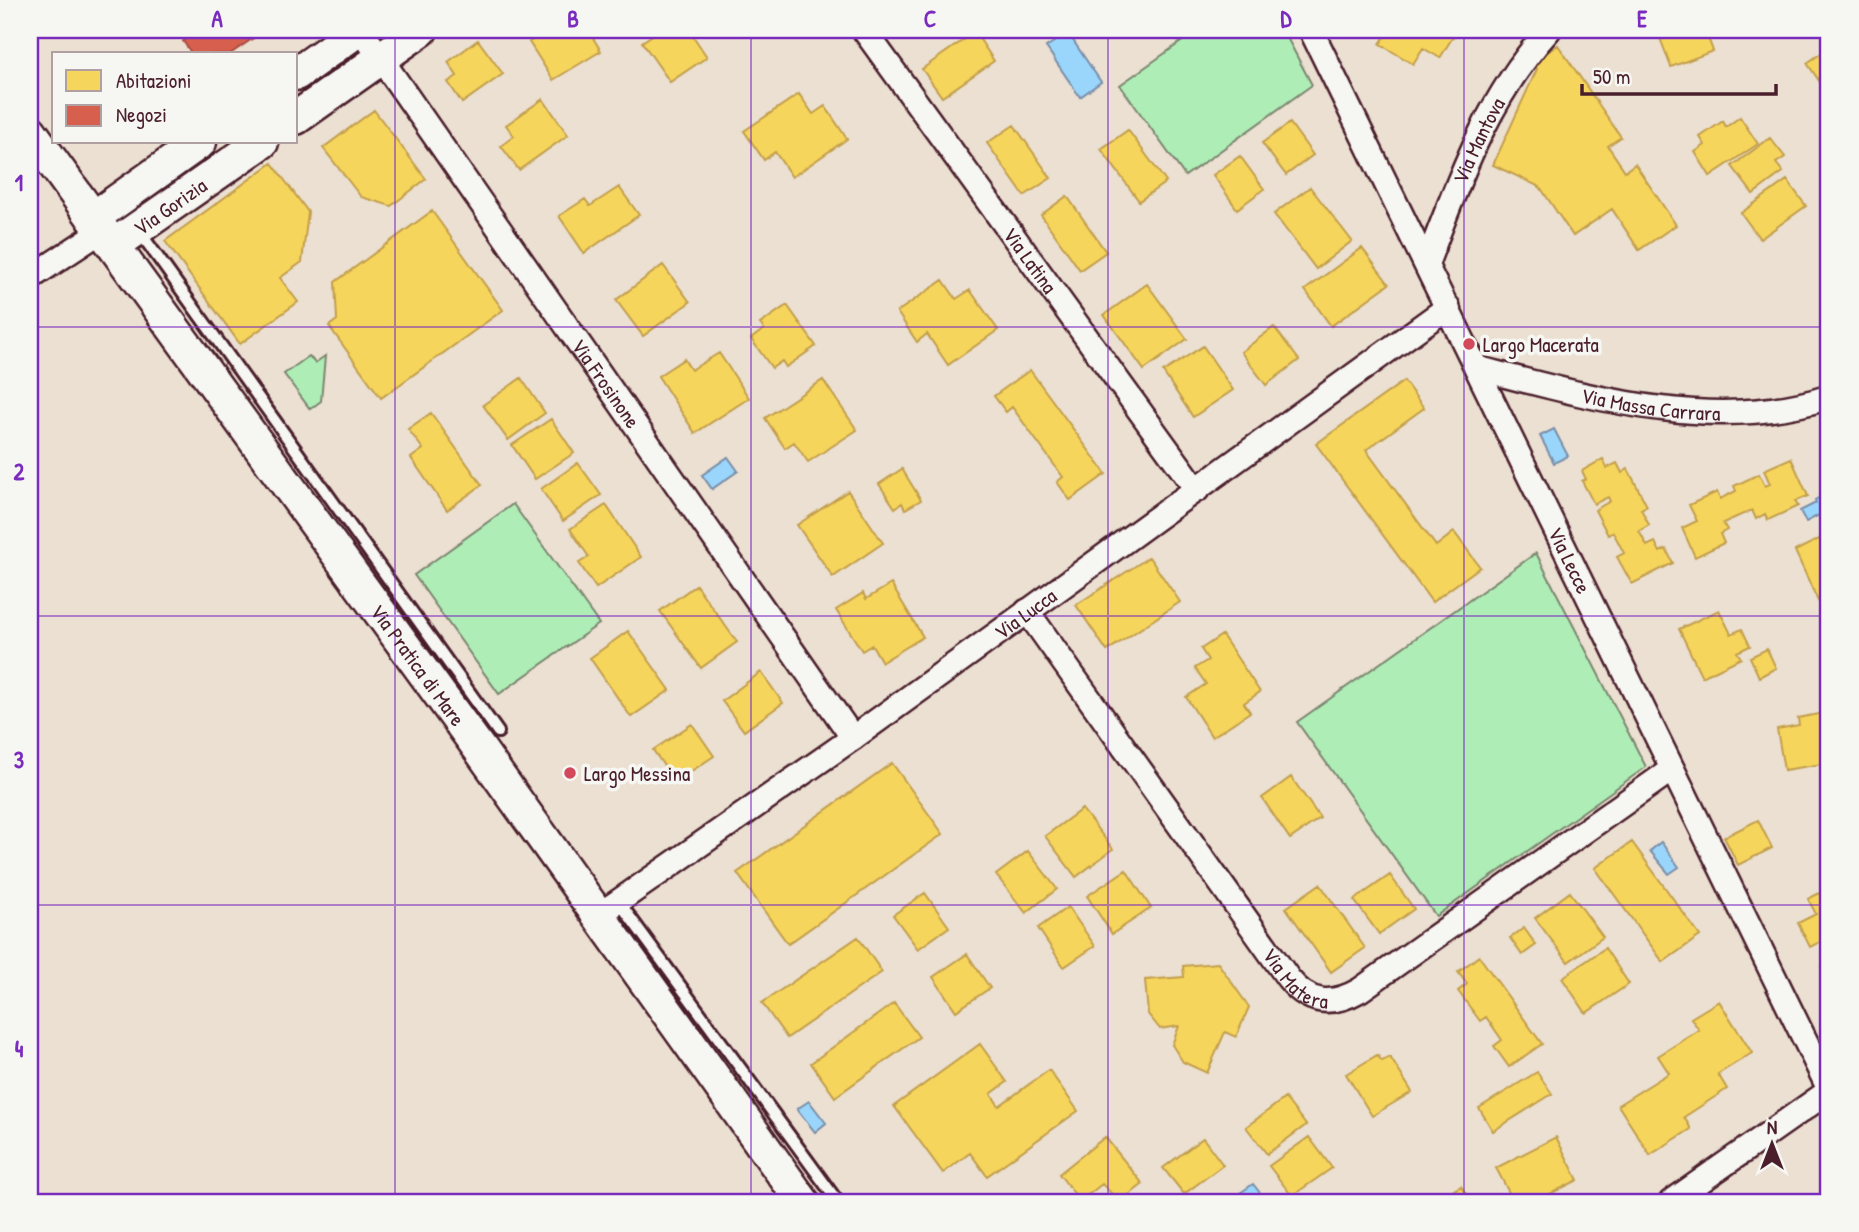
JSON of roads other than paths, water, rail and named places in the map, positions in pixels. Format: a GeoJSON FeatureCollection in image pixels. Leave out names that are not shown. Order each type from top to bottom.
{"type":"FeatureCollection","features":[{"type":"Feature","properties":{"kind":"street","name":"Via Frosinone"},"geometry":{"type":"LineString","coordinates":[[359,30],[853,738]]}},
{"type":"Feature","properties":{"kind":"street"},"geometry":{"type":"LineString","coordinates":[[298,73],[359,30]]}},
{"type":"Feature","properties":{"kind":"street"},"geometry":{"type":"LineString","coordinates":[[298,117],[421,30]]}},
{"type":"Feature","properties":{"kind":"street","name":"Via Latina"},"geometry":{"type":"LineString","coordinates":[[864,30],[1196,490]]}},
{"type":"Feature","properties":{"kind":"street","name":"Via Lecce"},"geometry":{"type":"LineString","coordinates":[[1311,30],[1829,1090]]}},
{"type":"Feature","properties":{"kind":"street","name":"Via Mantova"},"geometry":{"type":"LineString","coordinates":[[1427,263],[1488,115],[1522,62],[1549,30]]}},
{"type":"Feature","properties":{"kind":"street","name":"Via Pratica di Mare"},"geometry":{"type":"LineString","coordinates":[[30,131],[112,230],[609,909],[803,1202]]}},
{"type":"Feature","properties":{"kind":"street","name":"Via Gorizia"},"geometry":{"type":"LineString","coordinates":[[112,230],[198,144]]}},
{"type":"Feature","properties":{"kind":"street","name":"Via Gorizia"},"geometry":{"type":"LineString","coordinates":[[112,230],[258,144]]}},
{"type":"Feature","properties":{"kind":"street"},"geometry":{"type":"LineString","coordinates":[[30,278],[112,230]]}},
{"type":"Feature","properties":{"kind":"street","name":"Via Lucca"},"geometry":{"type":"LineString","coordinates":[[609,909],[853,738],[1448,307]]}},
{"type":"Feature","properties":{"kind":"street","name":"Via Massa Carrara"},"geometry":{"type":"LineString","coordinates":[[1476,368],[1590,396],[1702,411],[1776,408],[1829,397]]}},
{"type":"Feature","properties":{"kind":"street","name":"Via Matera"},"geometry":{"type":"LineString","coordinates":[[1027,611],[1288,978],[1303,993],[1320,1002],[1336,1001],[1360,990],[1671,770]]}},
{"type":"Feature","properties":{"kind":"street"},"geometry":{"type":"LineString","coordinates":[[1671,1202],[1829,1090]]}},
{"type":"Feature","properties":{"kind":"lane"},"geometry":{"type":"LineString","coordinates":[[112,230],[498,732]]}},
{"type":"Feature","properties":{"kind":"lane"},"geometry":{"type":"LineString","coordinates":[[609,909],[838,1202]]}},
{"type":"Feature","properties":{"kind":"water"},"geometry":{"type":"Polygon","coordinates":[[[1068,33],[1101,82],[1080,97],[1046,47],[1068,33]]]}},
{"type":"Feature","properties":{"kind":"water"},"geometry":{"type":"Polygon","coordinates":[[[1554,429],[1568,456],[1554,463],[1540,436],[1554,429]]]}},
{"type":"Feature","properties":{"kind":"water"},"geometry":{"type":"Polygon","coordinates":[[[728,457],[738,471],[712,489],[702,475],[728,457]]]}},
{"type":"Feature","properties":{"kind":"water"},"geometry":{"type":"Polygon","coordinates":[[[1824,495],[1829,510],[1806,522],[1800,511],[1816,503],[1815,500],[1824,495]]]}},
{"type":"Feature","properties":{"kind":"water"},"geometry":{"type":"Polygon","coordinates":[[[1661,842],[1679,867],[1669,874],[1650,851],[1661,842]]]}},
{"type":"Feature","properties":{"kind":"water"},"geometry":{"type":"Polygon","coordinates":[[[809,1101],[826,1123],[815,1132],[797,1109],[809,1101]]]}},
{"type":"Feature","properties":{"kind":"water"},"geometry":{"type":"Polygon","coordinates":[[[1253,1184],[1264,1198],[1258,1202],[1227,1202],[1253,1184]]]}},
{"type":"Feature","properties":{"kind":"place","name":"Largo Macerata"},"geometry":{"type":"Point","coordinates":[1469,344]}},
{"type":"Feature","properties":{"kind":"place","name":"Largo Messina"},"geometry":{"type":"Point","coordinates":[570,773]}}]}
